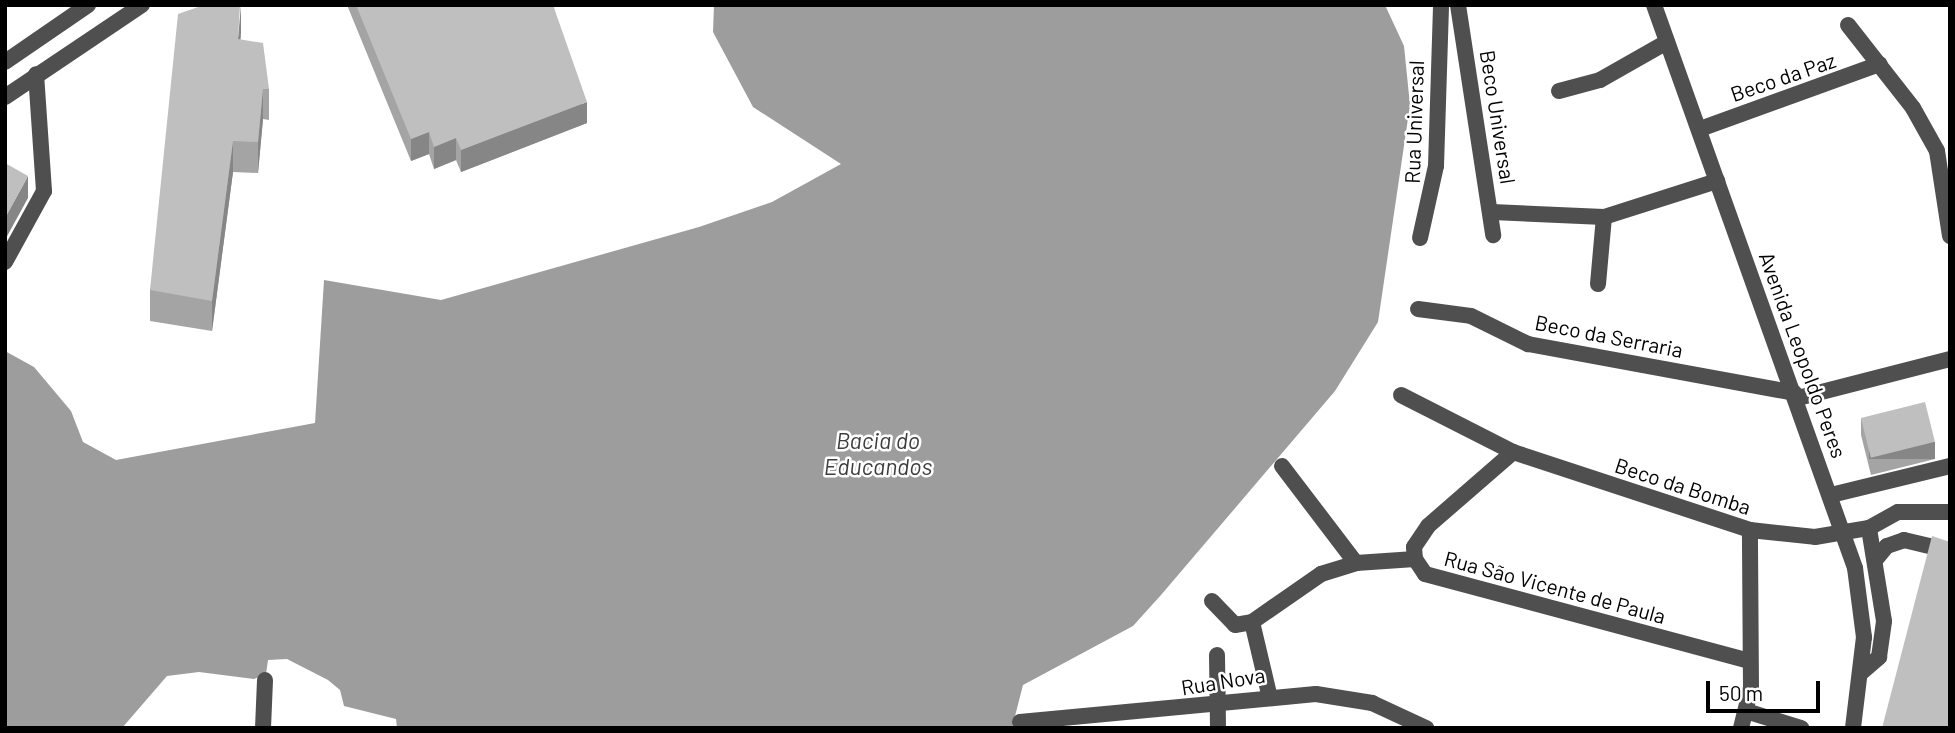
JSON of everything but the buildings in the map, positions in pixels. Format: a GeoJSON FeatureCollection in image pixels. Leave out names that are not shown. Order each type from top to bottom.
{"type":"FeatureCollection","features":[{"type":"Feature","properties":{"kind":"street"},"geometry":{"type":"LineString","coordinates":[[5,62],[88,5]]}},
{"type":"Feature","properties":{"kind":"street"},"geometry":{"type":"LineString","coordinates":[[5,97],[142,5]]}},
{"type":"Feature","properties":{"kind":"street","name":"Rua Universal"},"geometry":{"type":"LineString","coordinates":[[1420,238],[1436,166],[1441,5]]}},
{"type":"Feature","properties":{"kind":"street","name":"Beco Universal"},"geometry":{"type":"LineString","coordinates":[[1458,5],[1492,212],[1493,235]]}},
{"type":"Feature","properties":{"kind":"street","name":"Avenida Leopoldo Peres"},"geometry":{"type":"LineString","coordinates":[[1654,5],[1797,396],[1844,533],[1862,603],[1862,672],[1853,728]]}},
{"type":"Feature","properties":{"kind":"street"},"geometry":{"type":"LineString","coordinates":[[1848,25],[1943,146],[1950,236]]}},
{"type":"Feature","properties":{"kind":"street"},"geometry":{"type":"LineString","coordinates":[[43,35],[59,59]]}},
{"type":"Feature","properties":{"kind":"street"},"geometry":{"type":"LineString","coordinates":[[1559,91],[1600,80],[1667,42]]}},
{"type":"Feature","properties":{"kind":"street","name":"Beco da Paz"},"geometry":{"type":"LineString","coordinates":[[1700,129],[1880,64]]}},
{"type":"Feature","properties":{"kind":"street"},"geometry":{"type":"LineString","coordinates":[[5,262],[44,191],[36,75]]}},
{"type":"Feature","properties":{"kind":"street"},"geometry":{"type":"LineString","coordinates":[[1492,212],[1604,217],[1717,181]]}},
{"type":"Feature","properties":{"kind":"street"},"geometry":{"type":"LineString","coordinates":[[1598,284],[1604,217]]}},
{"type":"Feature","properties":{"kind":"street","name":"Beco da Serraria"},"geometry":{"type":"LineString","coordinates":[[1418,309],[1471,316],[1528,344],[1797,396]]}},
{"type":"Feature","properties":{"kind":"street"},"geometry":{"type":"LineString","coordinates":[[1797,396],[1950,359]]}},
{"type":"Feature","properties":{"kind":"street","name":"Beco da Bomba"},"geometry":{"type":"LineString","coordinates":[[1401,395],[1513,452],[1750,530],[1781,536],[1844,533],[1869,528],[1898,512]]}},
{"type":"Feature","properties":{"kind":"street"},"geometry":{"type":"LineString","coordinates":[[1415,559],[1414,547],[1428,526],[1513,452]]}},
{"type":"Feature","properties":{"kind":"street"},"geometry":{"type":"LineString","coordinates":[[1282,466],[1356,563]]}},
{"type":"Feature","properties":{"kind":"street"},"geometry":{"type":"LineString","coordinates":[[1831,495],[1950,466]]}},
{"type":"Feature","properties":{"kind":"street"},"geometry":{"type":"LineString","coordinates":[[1904,540],[1898,512],[1950,512]]}},
{"type":"Feature","properties":{"kind":"street"},"geometry":{"type":"LineString","coordinates":[[1862,672],[1883,646],[1876,559],[1869,528]]}},
{"type":"Feature","properties":{"kind":"street"},"geometry":{"type":"LineString","coordinates":[[1741,728],[1749,662],[1750,530]]}},
{"type":"Feature","properties":{"kind":"street"},"geometry":{"type":"LineString","coordinates":[[1876,559],[1887,545],[1904,540],[1950,551]]}},
{"type":"Feature","properties":{"kind":"street","name":"Rua São Vicente de Paula"},"geometry":{"type":"LineString","coordinates":[[1252,622],[1321,574],[1356,563],[1415,559],[1424,575],[1749,662]]}},
{"type":"Feature","properties":{"kind":"street"},"geometry":{"type":"LineString","coordinates":[[1212,601],[1235,625],[1252,622],[1269,694]]}},
{"type":"Feature","properties":{"kind":"street"},"geometry":{"type":"LineString","coordinates":[[1217,655],[1218,728]]}},
{"type":"Feature","properties":{"kind":"street"},"geometry":{"type":"LineString","coordinates":[[263,728],[265,680]]}},
{"type":"Feature","properties":{"kind":"street","name":"Rua Nova"},"geometry":{"type":"LineString","coordinates":[[1020,722],[1219,703],[1269,694],[1344,697],[1426,728]]}},
{"type":"Feature","properties":{"kind":"street"},"geometry":{"type":"LineString","coordinates":[[1745,711],[1801,728]]}},
{"type":"Feature","properties":{"kind":"water","name":"Bacia do Educandos"},"geometry":{"type":"Polygon","coordinates":[[[714,5],[1385,5],[1404,46],[1410,105],[1378,322],[1335,391],[1161,595],[1133,626],[1023,685],[1012,728],[397,728],[396,719],[344,706],[340,690],[328,680],[287,659],[268,660],[266,674],[254,679],[199,672],[167,676],[122,728],[5,728],[5,351],[34,367],[71,411],[83,442],[116,460],[315,423],[324,280],[441,300],[699,227],[772,202],[841,164],[753,107],[713,32],[714,5]]]}}]}
